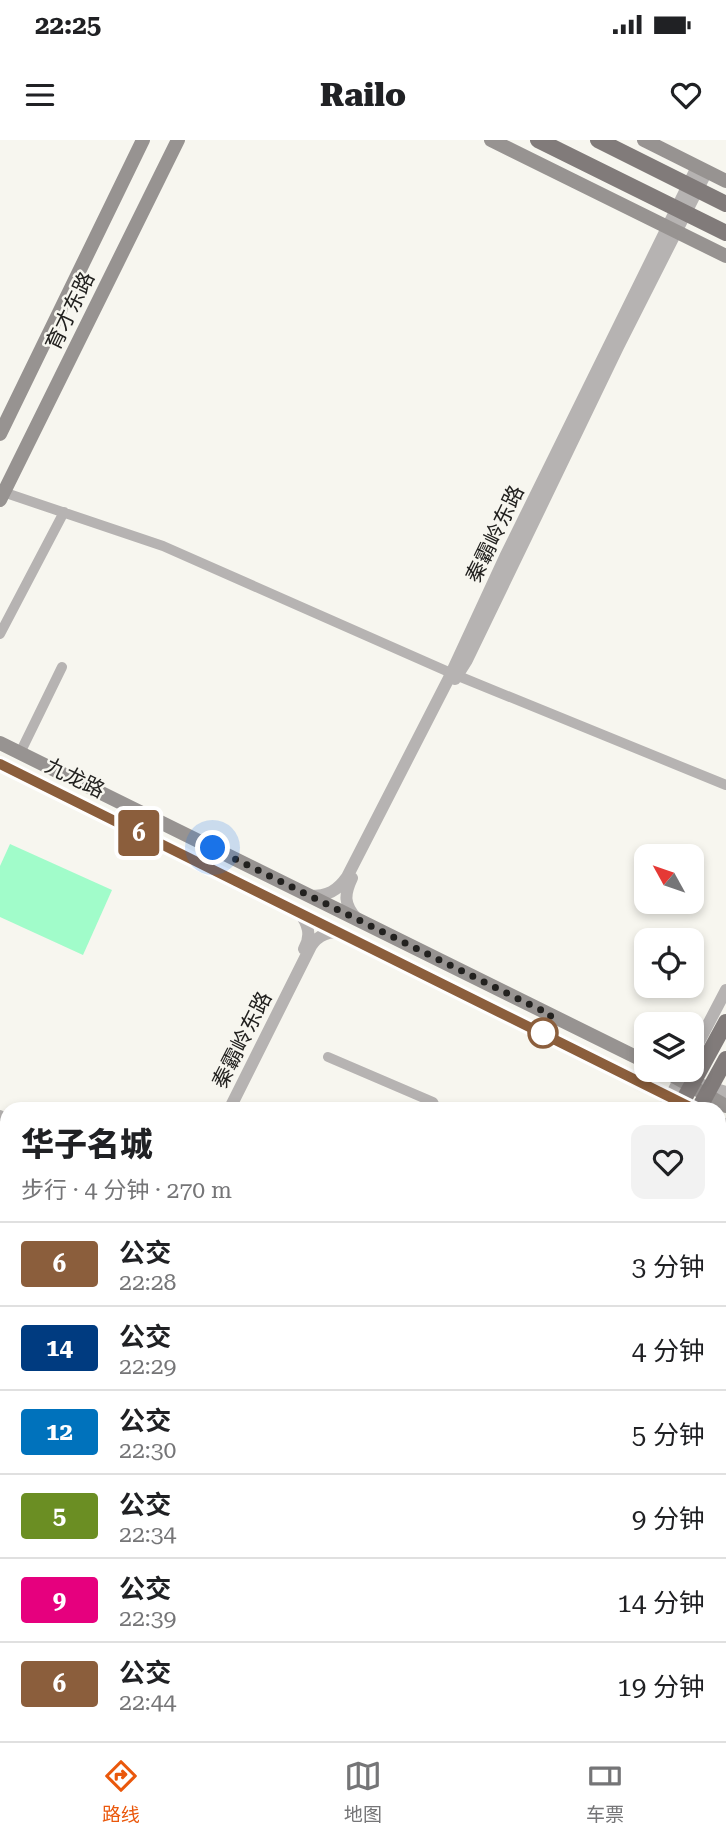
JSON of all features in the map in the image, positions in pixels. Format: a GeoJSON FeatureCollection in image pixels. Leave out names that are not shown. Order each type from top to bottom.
{"type":"FeatureCollection","features":[{"type":"Feature","properties":{"kind":"main road","name":"育才东路"},"geometry":{"type":"LineString","coordinates":[[0,434],[143,140]]}},
{"type":"Feature","properties":{"kind":"main road","name":"育才东路"},"geometry":{"type":"LineString","coordinates":[[1,495],[178,140]]}},
{"type":"Feature","properties":{"kind":"main road"},"geometry":{"type":"LineString","coordinates":[[491,140],[726,256]]}},
{"type":"Feature","properties":{"kind":"main road"},"geometry":{"type":"LineString","coordinates":[[538,140],[726,233]]}},
{"type":"Feature","properties":{"kind":"main road"},"geometry":{"type":"LineString","coordinates":[[598,140],[726,204]]}},
{"type":"Feature","properties":{"kind":"main road"},"geometry":{"type":"LineString","coordinates":[[644,140],[726,181]]}},
{"type":"Feature","properties":{"kind":"main road","name":"九龙路"},"geometry":{"type":"LineString","coordinates":[[0,743],[634,1056]]}},
{"type":"Feature","properties":{"kind":"main road","name":"九龙路"},"geometry":{"type":"LineString","coordinates":[[0,764],[676,1102]]}},
{"type":"Feature","properties":{"kind":"main road"},"geometry":{"type":"LineString","coordinates":[[704,1054],[726,1022]]}},
{"type":"Feature","properties":{"kind":"main road"},"geometry":{"type":"LineString","coordinates":[[719,1098],[726,1059]]}},
{"type":"Feature","properties":{"kind":"main road"},"geometry":{"type":"LineString","coordinates":[[684,1102],[687,1082]]}},
{"type":"Feature","properties":{"kind":"main road"},"geometry":{"type":"LineString","coordinates":[[692,1082],[719,1098]]}},
{"type":"Feature","properties":{"kind":"main road"},"geometry":{"type":"LineString","coordinates":[[702,1102],[719,1098]]}},
{"type":"Feature","properties":{"kind":"street","name":"秦霸岭东路"},"geometry":{"type":"LineString","coordinates":[[356,918],[346,904],[347,889],[454,674],[511,545],[702,169]]}},
{"type":"Feature","properties":{"kind":"street"},"geometry":{"type":"LineString","coordinates":[[1,495],[64,512],[163,546],[454,674],[726,785]]}},
{"type":"Feature","properties":{"kind":"street"},"geometry":{"type":"LineString","coordinates":[[0,634],[64,512]]}},
{"type":"Feature","properties":{"kind":"street"},"geometry":{"type":"LineString","coordinates":[[20,753],[62,667]]}},
{"type":"Feature","properties":{"kind":"street","name":"秦霸岭东路"},"geometry":{"type":"LineString","coordinates":[[309,895],[326,895],[333,892],[347,877],[454,674]]}},
{"type":"Feature","properties":{"kind":"street","name":"秦霸岭东路"},"geometry":{"type":"LineString","coordinates":[[230,1102],[307,944],[308,927],[298,911]]}},
{"type":"Feature","properties":{"kind":"street","name":"秦霸岭东路"},"geometry":{"type":"LineString","coordinates":[[230,1102],[311,946],[322,935],[336,932],[344,934]]}},
{"type":"Feature","properties":{"kind":"street"},"geometry":{"type":"LineString","coordinates":[[704,1031],[726,990]]}},
{"type":"Feature","properties":{"kind":"street"},"geometry":{"type":"LineString","coordinates":[[328,1057],[433,1102]]}},
{"type":"Feature","properties":{"kind":"green space"},"geometry":{"type":"Polygon","coordinates":[[[10,844],[112,890],[83,955],[0,917],[0,866],[10,844]]]}},
{"type":"Feature","properties":{"kind":"bus line","name":"6"},"geometry":{"type":"LineString","coordinates":[[0,764],[681,1102]]}},
{"type":"Feature","properties":{"kind":"route"},"geometry":{"type":"LineString","coordinates":[[213,848],[551,1015],[543,1033]]}}]}
